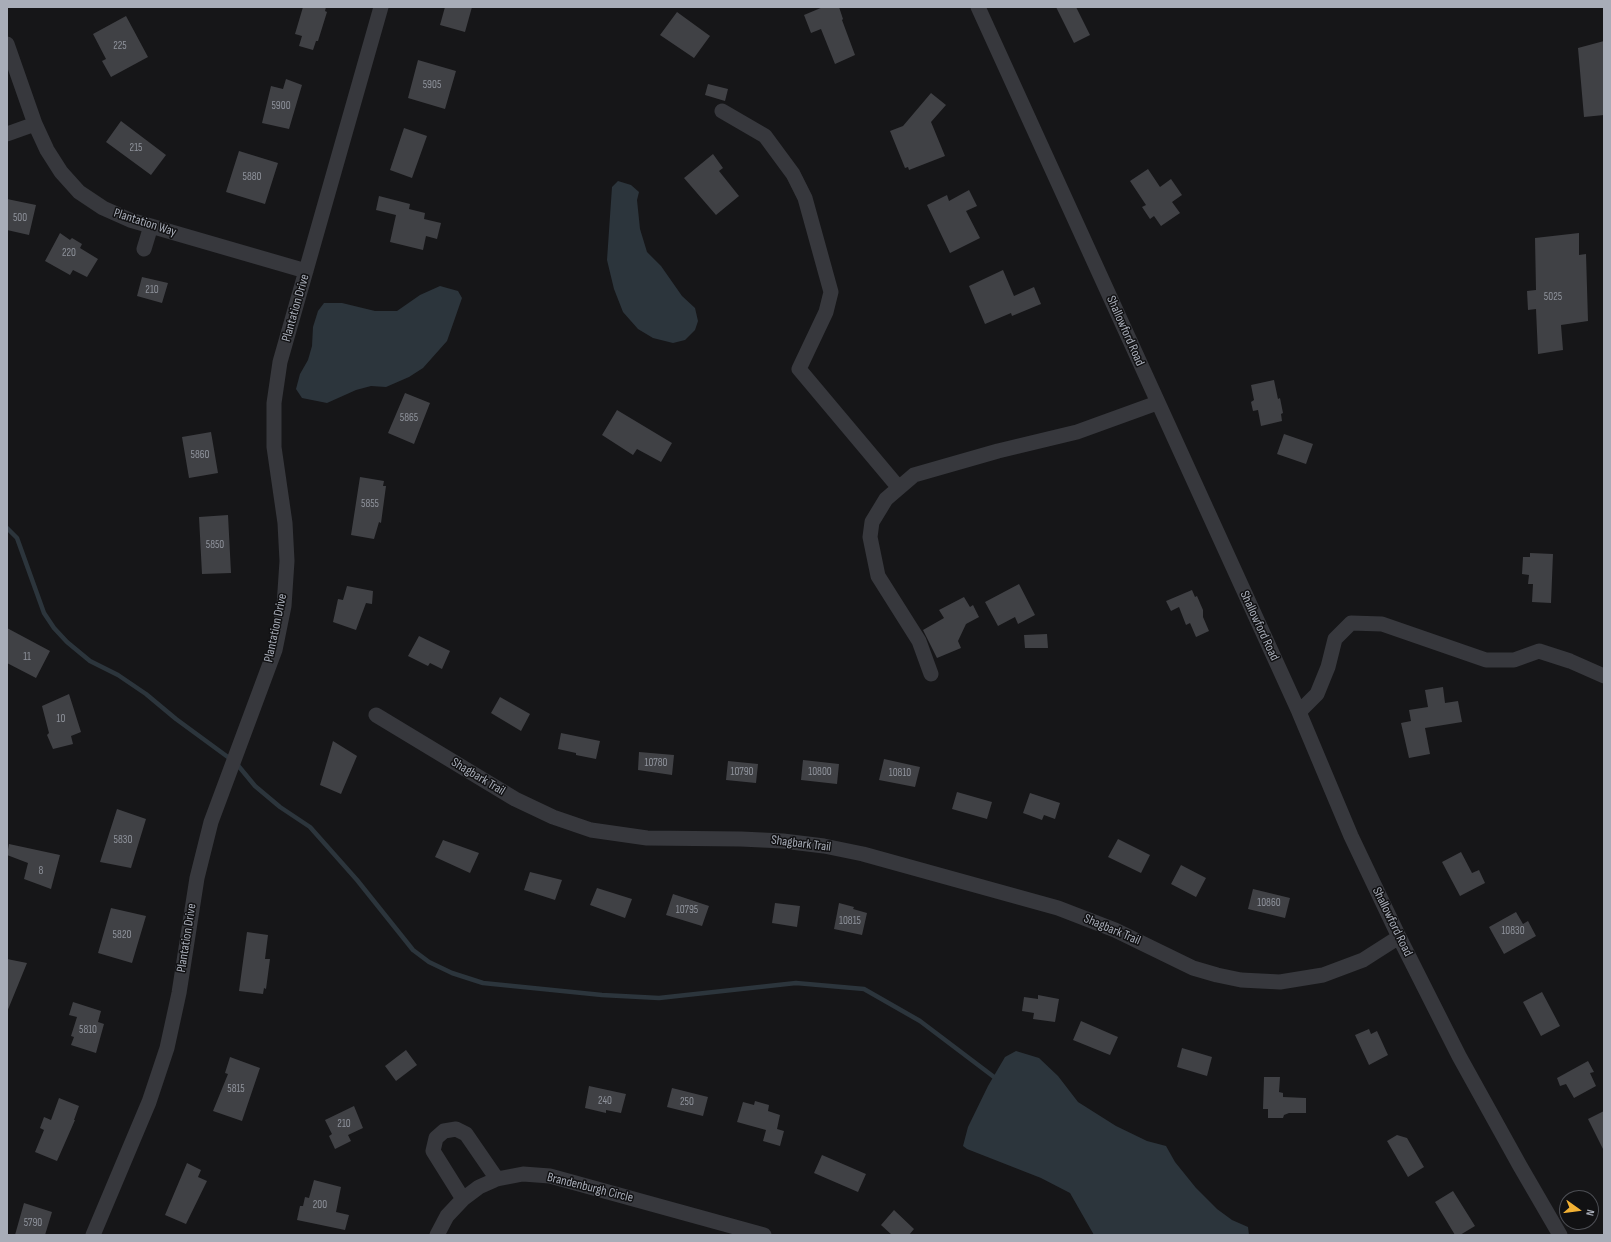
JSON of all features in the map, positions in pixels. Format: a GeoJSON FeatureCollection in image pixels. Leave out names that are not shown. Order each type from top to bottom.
{"type":"FeatureCollection","features":[{"type":"Feature","properties":{"kind":"street","name":"Plantation Drive"},"geometry":{"type":"LineString","coordinates":[[93,1235],[149,1102],[167,1048],[179,994],[197,878],[211,822],[274,650],[284,606],[287,562],[284,523],[274,447],[274,403],[280,362],[381,7]]}},
{"type":"Feature","properties":{"kind":"street","name":"Shallowford Road"},"geometry":{"type":"LineString","coordinates":[[978,7],[1157,404],[1299,712],[1351,836],[1399,937],[1459,1056],[1560,1235]]}},
{"type":"Feature","properties":{"kind":"street","name":"Plantation Way"},"geometry":{"type":"LineString","coordinates":[[7,44],[35,124],[47,150],[61,172],[80,192],[103,208],[130,220],[306,271]]}},
{"type":"Feature","properties":{"kind":"street"},"geometry":{"type":"LineString","coordinates":[[722,111],[765,136],[793,174],[805,198],[831,292],[826,312],[799,369],[899,488]]}},
{"type":"Feature","properties":{"kind":"street"},"geometry":{"type":"LineString","coordinates":[[7,134],[35,124]]}},
{"type":"Feature","properties":{"kind":"street"},"geometry":{"type":"LineString","coordinates":[[144,249],[151,226]]}},
{"type":"Feature","properties":{"kind":"street"},"geometry":{"type":"LineString","coordinates":[[931,674],[919,641],[887,593],[878,576],[870,537],[872,522],[886,499],[914,475],[998,451],[1077,432],[1157,404]]}},
{"type":"Feature","properties":{"kind":"street"},"geometry":{"type":"LineString","coordinates":[[1299,712],[1317,694],[1328,667],[1335,639],[1351,623],[1382,624],[1486,660],[1514,660],[1539,651],[1570,661],[1604,676]]}},
{"type":"Feature","properties":{"kind":"street","name":"Shagbark Trail"},"geometry":{"type":"LineString","coordinates":[[376,715],[515,799],[553,817],[591,830],[647,838],[783,841],[863,854],[1058,908],[1116,930],[1193,968],[1234,979],[1280,982],[1323,975],[1363,960],[1399,937]]}},
{"type":"Feature","properties":{"kind":"street"},"geometry":{"type":"LineString","coordinates":[[463,1198],[433,1151],[436,1138],[444,1131],[456,1129],[466,1134],[497,1179]]}},
{"type":"Feature","properties":{"kind":"street","name":"Brandenburgh Circle"},"geometry":{"type":"LineString","coordinates":[[437,1235],[447,1216],[463,1198],[479,1187],[497,1179],[523,1174],[550,1176],[764,1235]]}},
{"type":"Feature","properties":{"kind":"shaded area"},"geometry":{"type":"Polygon","coordinates":[[[618,181],[631,185],[639,192],[637,200],[640,229],[647,252],[661,266],[682,296],[695,308],[698,321],[695,330],[685,340],[673,343],[653,338],[638,329],[623,312],[614,289],[607,260],[612,187],[618,181]]]}},
{"type":"Feature","properties":{"kind":"shaded area"},"geometry":{"type":"Polygon","coordinates":[[[440,286],[458,291],[462,298],[447,341],[423,368],[409,377],[386,387],[371,386],[356,390],[327,403],[302,398],[296,389],[300,374],[308,360],[312,346],[313,327],[318,311],[324,303],[342,303],[375,311],[397,311],[420,295],[440,286]]]}},
{"type":"Feature","properties":{"kind":"shaded area"},"geometry":{"type":"Polygon","coordinates":[[[1016,1051],[1039,1058],[1058,1076],[1078,1102],[1116,1126],[1147,1141],[1166,1146],[1175,1162],[1196,1188],[1217,1209],[1232,1220],[1248,1227],[1249,1235],[1094,1235],[1070,1193],[1041,1178],[967,1149],[963,1146],[968,1127],[988,1086],[1005,1057],[1016,1051]]]}},
{"type":"Feature","properties":{"kind":"building"},"geometry":{"type":"Polygon","coordinates":[[[303,7],[326,7],[325,11],[327,12],[318,41],[316,41],[313,50],[299,46],[302,36],[295,34],[303,7]]]}},
{"type":"Feature","properties":{"kind":"building"},"geometry":{"type":"Polygon","coordinates":[[[445,7],[472,7],[465,32],[440,25],[445,7]]]}},
{"type":"Feature","properties":{"kind":"building"},"geometry":{"type":"Polygon","coordinates":[[[823,7],[839,7],[842,20],[855,55],[835,64],[821,29],[811,33],[804,15],[823,7]]]}},
{"type":"Feature","properties":{"kind":"building"},"geometry":{"type":"Polygon","coordinates":[[[1056,7],[1076,7],[1090,35],[1074,43],[1056,7]]]}},
{"type":"Feature","properties":{"kind":"building"},"geometry":{"type":"Polygon","coordinates":[[[677,12],[710,36],[694,58],[660,35],[677,12]]]}},
{"type":"Feature","properties":{"kind":"building"},"geometry":{"type":"Polygon","coordinates":[[[126,16],[148,57],[111,77],[102,61],[106,59],[93,34],[126,16]]]}},
{"type":"Feature","properties":{"kind":"building"},"geometry":{"type":"Polygon","coordinates":[[[1604,41],[1604,115],[1584,117],[1578,48],[1604,41]]]}},
{"type":"Feature","properties":{"kind":"building"},"geometry":{"type":"Polygon","coordinates":[[[418,60],[456,71],[445,109],[408,98],[418,60]]]}},
{"type":"Feature","properties":{"kind":"building"},"geometry":{"type":"Polygon","coordinates":[[[286,79],[302,85],[289,129],[262,123],[271,86],[283,89],[286,79]]]}},
{"type":"Feature","properties":{"kind":"building"},"geometry":{"type":"Polygon","coordinates":[[[708,84],[728,89],[725,101],[705,95],[708,84]]]}},
{"type":"Feature","properties":{"kind":"building"},"geometry":{"type":"Polygon","coordinates":[[[931,93],[946,105],[931,122],[945,156],[909,170],[908,167],[905,168],[890,131],[903,126],[931,93]]]}},
{"type":"Feature","properties":{"kind":"building"},"geometry":{"type":"Polygon","coordinates":[[[121,121],[166,155],[151,175],[106,142],[121,121]]]}},
{"type":"Feature","properties":{"kind":"building"},"geometry":{"type":"Polygon","coordinates":[[[404,128],[427,136],[412,178],[390,170],[404,128]]]}},
{"type":"Feature","properties":{"kind":"building"},"geometry":{"type":"Polygon","coordinates":[[[239,151],[278,163],[265,204],[226,192],[239,151]]]}},
{"type":"Feature","properties":{"kind":"building"},"geometry":{"type":"Polygon","coordinates":[[[713,154],[723,168],[719,171],[739,196],[716,215],[684,178],[713,154]]]}},
{"type":"Feature","properties":{"kind":"building"},"geometry":{"type":"Polygon","coordinates":[[[1148,169],[1160,187],[1171,179],[1182,195],[1172,202],[1180,213],[1161,226],[1154,216],[1150,219],[1142,207],[1146,205],[1130,181],[1148,169]]]}},
{"type":"Feature","properties":{"kind":"building"},"geometry":{"type":"Polygon","coordinates":[[[969,190],[977,206],[966,211],[980,238],[950,253],[927,205],[947,195],[949,201],[969,190]]]}},
{"type":"Feature","properties":{"kind":"building"},"geometry":{"type":"Polygon","coordinates":[[[379,196],[410,204],[409,209],[425,213],[424,219],[441,223],[437,239],[426,236],[423,250],[390,242],[396,215],[376,210],[379,196]]]}},
{"type":"Feature","properties":{"kind":"building"},"geometry":{"type":"Polygon","coordinates":[[[7,199],[36,205],[29,235],[7,230],[7,199]]]}},
{"type":"Feature","properties":{"kind":"building"},"geometry":{"type":"Polygon","coordinates":[[[60,233],[70,240],[72,238],[82,244],[80,248],[98,259],[87,277],[73,270],[70,275],[45,261],[60,233]]]}},
{"type":"Feature","properties":{"kind":"building"},"geometry":{"type":"Polygon","coordinates":[[[1579,233],[1579,255],[1586,254],[1588,321],[1561,325],[1563,350],[1538,354],[1536,309],[1528,310],[1527,291],[1536,290],[1535,238],[1579,233]]]}},
{"type":"Feature","properties":{"kind":"building"},"geometry":{"type":"Polygon","coordinates":[[[1003,270],[1014,296],[1034,287],[1041,304],[1012,316],[1011,313],[985,324],[969,286],[1003,270]]]}},
{"type":"Feature","properties":{"kind":"building"},"geometry":{"type":"Polygon","coordinates":[[[142,277],[168,283],[162,303],[137,296],[142,277]]]}},
{"type":"Feature","properties":{"kind":"building"},"geometry":{"type":"Polygon","coordinates":[[[1274,380],[1283,413],[1281,414],[1282,421],[1261,426],[1258,410],[1253,411],[1251,402],[1254,400],[1251,385],[1274,380]]]}},
{"type":"Feature","properties":{"kind":"building"},"geometry":{"type":"Polygon","coordinates":[[[405,393],[430,403],[414,444],[388,433],[405,393]]]}},
{"type":"Feature","properties":{"kind":"building"},"geometry":{"type":"Polygon","coordinates":[[[617,410],[672,443],[661,462],[637,449],[633,455],[602,435],[617,410]]]}},
{"type":"Feature","properties":{"kind":"building"},"geometry":{"type":"Polygon","coordinates":[[[211,432],[218,473],[189,478],[182,437],[211,432]]]}},
{"type":"Feature","properties":{"kind":"building"},"geometry":{"type":"Polygon","coordinates":[[[1284,434],[1313,444],[1306,464],[1277,454],[1284,434]]]}},
{"type":"Feature","properties":{"kind":"building"},"geometry":{"type":"Polygon","coordinates":[[[360,477],[384,481],[383,486],[386,486],[381,523],[379,522],[374,539],[351,535],[360,477]]]}},
{"type":"Feature","properties":{"kind":"building"},"geometry":{"type":"Polygon","coordinates":[[[228,515],[231,573],[202,574],[199,517],[228,515]]]}},
{"type":"Feature","properties":{"kind":"building"},"geometry":{"type":"Polygon","coordinates":[[[1530,553],[1553,554],[1551,603],[1532,602],[1533,584],[1528,584],[1529,575],[1522,574],[1523,557],[1530,557],[1530,553]]]}},
{"type":"Feature","properties":{"kind":"building"},"geometry":{"type":"Polygon","coordinates":[[[1019,584],[1035,615],[1018,624],[1015,617],[998,626],[985,602],[1019,584]]]}},
{"type":"Feature","properties":{"kind":"building"},"geometry":{"type":"Polygon","coordinates":[[[347,586],[373,591],[372,604],[366,603],[356,630],[333,622],[338,599],[343,600],[347,586]]]}},
{"type":"Feature","properties":{"kind":"building"},"geometry":{"type":"Polygon","coordinates":[[[1192,590],[1195,597],[1197,596],[1203,610],[1203,617],[1209,631],[1196,637],[1190,623],[1186,625],[1179,607],[1171,611],[1166,601],[1192,590]]]}},
{"type":"Feature","properties":{"kind":"building"},"geometry":{"type":"Polygon","coordinates":[[[964,597],[970,607],[973,605],[979,617],[966,624],[958,641],[961,648],[937,658],[923,630],[944,618],[939,610],[964,597]]]}},
{"type":"Feature","properties":{"kind":"building"},"geometry":{"type":"Polygon","coordinates":[[[7,628],[50,651],[36,678],[7,663],[7,628]]]}},
{"type":"Feature","properties":{"kind":"building"},"geometry":{"type":"Polygon","coordinates":[[[1047,634],[1048,648],[1025,648],[1024,635],[1047,634]]]}},
{"type":"Feature","properties":{"kind":"building"},"geometry":{"type":"Polygon","coordinates":[[[419,636],[450,651],[442,669],[430,663],[428,666],[408,656],[419,636]]]}},
{"type":"Feature","properties":{"kind":"building"},"geometry":{"type":"Polygon","coordinates":[[[1443,687],[1445,703],[1458,701],[1462,722],[1425,728],[1430,754],[1409,758],[1401,723],[1411,721],[1409,710],[1428,707],[1425,690],[1443,687]]]}},
{"type":"Feature","properties":{"kind":"building"},"geometry":{"type":"Polygon","coordinates":[[[69,694],[81,732],[71,736],[73,744],[53,749],[47,735],[49,733],[42,706],[69,694]]]}},
{"type":"Feature","properties":{"kind":"building"},"geometry":{"type":"Polygon","coordinates":[[[500,697],[530,714],[521,731],[491,713],[500,697]]]}},
{"type":"Feature","properties":{"kind":"building"},"geometry":{"type":"Polygon","coordinates":[[[561,733],[600,741],[596,759],[576,755],[576,753],[558,749],[561,733]]]}},
{"type":"Feature","properties":{"kind":"building"},"geometry":{"type":"Polygon","coordinates":[[[333,741],[357,756],[341,794],[320,785],[333,741]]]}},
{"type":"Feature","properties":{"kind":"building"},"geometry":{"type":"Polygon","coordinates":[[[639,752],[674,755],[672,775],[638,770],[639,752]]]}},
{"type":"Feature","properties":{"kind":"building"},"geometry":{"type":"Polygon","coordinates":[[[884,759],[920,767],[915,787],[879,780],[884,759]]]}},
{"type":"Feature","properties":{"kind":"building"},"geometry":{"type":"Polygon","coordinates":[[[803,760],[839,764],[837,784],[801,780],[803,760]]]}},
{"type":"Feature","properties":{"kind":"building"},"geometry":{"type":"Polygon","coordinates":[[[728,761],[758,764],[756,783],[726,780],[728,761]]]}},
{"type":"Feature","properties":{"kind":"building"},"geometry":{"type":"Polygon","coordinates":[[[957,792],[992,802],[987,819],[952,809],[957,792]]]}},
{"type":"Feature","properties":{"kind":"building"},"geometry":{"type":"Polygon","coordinates":[[[1030,793],[1060,803],[1055,819],[1044,815],[1042,820],[1023,813],[1030,793]]]}},
{"type":"Feature","properties":{"kind":"building"},"geometry":{"type":"Polygon","coordinates":[[[117,809],[146,819],[131,868],[100,862],[117,809]]]}},
{"type":"Feature","properties":{"kind":"building"},"geometry":{"type":"Polygon","coordinates":[[[1118,839],[1150,855],[1141,873],[1108,857],[1118,839]]]}},
{"type":"Feature","properties":{"kind":"building"},"geometry":{"type":"Polygon","coordinates":[[[443,840],[479,853],[470,873],[435,857],[443,840]]]}},
{"type":"Feature","properties":{"kind":"building"},"geometry":{"type":"Polygon","coordinates":[[[9,844],[60,855],[51,889],[24,879],[28,863],[7,855],[9,844]]]}},
{"type":"Feature","properties":{"kind":"building"},"geometry":{"type":"Polygon","coordinates":[[[1461,852],[1472,873],[1479,870],[1485,883],[1460,896],[1442,862],[1461,852]]]}},
{"type":"Feature","properties":{"kind":"building"},"geometry":{"type":"Polygon","coordinates":[[[1181,865],[1206,878],[1196,897],[1171,884],[1181,865]]]}},
{"type":"Feature","properties":{"kind":"building"},"geometry":{"type":"Polygon","coordinates":[[[530,872],[562,880],[555,900],[524,890],[530,872]]]}},
{"type":"Feature","properties":{"kind":"building"},"geometry":{"type":"Polygon","coordinates":[[[597,888],[632,899],[625,918],[590,905],[597,888]]]}},
{"type":"Feature","properties":{"kind":"building"},"geometry":{"type":"Polygon","coordinates":[[[1253,889],[1290,898],[1285,918],[1248,909],[1253,889]]]}},
{"type":"Feature","properties":{"kind":"building"},"geometry":{"type":"Polygon","coordinates":[[[673,894],[709,906],[702,926],[666,915],[673,894]]]}},
{"type":"Feature","properties":{"kind":"building"},"geometry":{"type":"Polygon","coordinates":[[[775,903],[800,906],[797,927],[772,923],[775,903]]]}},
{"type":"Feature","properties":{"kind":"building"},"geometry":{"type":"Polygon","coordinates":[[[839,903],[854,907],[853,909],[867,913],[862,935],[834,929],[839,903]]]}},
{"type":"Feature","properties":{"kind":"building"},"geometry":{"type":"Polygon","coordinates":[[[111,908],[146,916],[132,963],[98,953],[111,908]]]}},
{"type":"Feature","properties":{"kind":"building"},"geometry":{"type":"Polygon","coordinates":[[[1516,912],[1523,924],[1528,921],[1536,936],[1504,954],[1489,927],[1516,912]]]}},
{"type":"Feature","properties":{"kind":"building"},"geometry":{"type":"Polygon","coordinates":[[[247,932],[268,935],[265,959],[270,959],[266,989],[264,988],[263,994],[239,991],[247,932]]]}},
{"type":"Feature","properties":{"kind":"building"},"geometry":{"type":"Polygon","coordinates":[[[7,959],[27,963],[7,1012],[7,959]]]}},
{"type":"Feature","properties":{"kind":"building"},"geometry":{"type":"Polygon","coordinates":[[[1542,992],[1560,1026],[1541,1036],[1523,1002],[1542,992]]]}},
{"type":"Feature","properties":{"kind":"building"},"geometry":{"type":"Polygon","coordinates":[[[1038,995],[1059,999],[1055,1022],[1033,1019],[1034,1013],[1022,1011],[1024,997],[1038,999],[1038,995]]]}},
{"type":"Feature","properties":{"kind":"building"},"geometry":{"type":"Polygon","coordinates":[[[73,1002],[101,1011],[98,1022],[104,1024],[96,1053],[71,1045],[74,1037],[71,1036],[77,1017],[69,1015],[73,1002]]]}},
{"type":"Feature","properties":{"kind":"building"},"geometry":{"type":"Polygon","coordinates":[[[1081,1021],[1118,1037],[1110,1055],[1073,1040],[1081,1021]]]}},
{"type":"Feature","properties":{"kind":"building"},"geometry":{"type":"Polygon","coordinates":[[[1369,1029],[1371,1034],[1377,1031],[1388,1055],[1369,1065],[1355,1035],[1369,1029]]]}},
{"type":"Feature","properties":{"kind":"building"},"geometry":{"type":"Polygon","coordinates":[[[1182,1048],[1212,1057],[1207,1076],[1177,1067],[1182,1048]]]}},
{"type":"Feature","properties":{"kind":"building"},"geometry":{"type":"Polygon","coordinates":[[[406,1050],[417,1065],[396,1081],[385,1066],[406,1050]]]}},
{"type":"Feature","properties":{"kind":"building"},"geometry":{"type":"Polygon","coordinates":[[[230,1057],[260,1068],[242,1121],[213,1111],[228,1074],[225,1073],[230,1057]]]}},
{"type":"Feature","properties":{"kind":"building"},"geometry":{"type":"Polygon","coordinates":[[[1588,1061],[1594,1072],[1590,1073],[1596,1086],[1574,1098],[1566,1084],[1560,1086],[1557,1078],[1588,1061]]]}},
{"type":"Feature","properties":{"kind":"building"},"geometry":{"type":"Polygon","coordinates":[[[1264,1077],[1280,1077],[1279,1092],[1283,1093],[1283,1097],[1306,1098],[1306,1113],[1289,1113],[1284,1115],[1283,1118],[1268,1118],[1268,1109],[1263,1109],[1264,1077]]]}},
{"type":"Feature","properties":{"kind":"building"},"geometry":{"type":"Polygon","coordinates":[[[589,1086],[626,1094],[621,1113],[606,1110],[606,1113],[585,1108],[589,1086]]]}},
{"type":"Feature","properties":{"kind":"building"},"geometry":{"type":"Polygon","coordinates":[[[672,1088],[708,1097],[703,1116],[667,1107],[672,1088]]]}},
{"type":"Feature","properties":{"kind":"building"},"geometry":{"type":"Polygon","coordinates":[[[59,1098],[79,1106],[75,1120],[57,1161],[35,1152],[44,1130],[40,1128],[44,1117],[51,1120],[59,1098]]]}},
{"type":"Feature","properties":{"kind":"building"},"geometry":{"type":"Polygon","coordinates":[[[755,1101],[769,1105],[768,1111],[780,1115],[777,1129],[784,1131],[780,1146],[763,1141],[766,1130],[737,1122],[743,1102],[754,1105],[755,1101]]]}},
{"type":"Feature","properties":{"kind":"building"},"geometry":{"type":"Polygon","coordinates":[[[354,1106],[363,1128],[348,1135],[351,1141],[335,1149],[329,1136],[332,1134],[325,1120],[354,1106]]]}},
{"type":"Feature","properties":{"kind":"building"},"geometry":{"type":"Polygon","coordinates":[[[1604,1111],[1604,1151],[1588,1119],[1604,1111]]]}},
{"type":"Feature","properties":{"kind":"building"},"geometry":{"type":"Polygon","coordinates":[[[1397,1135],[1407,1138],[1424,1167],[1408,1177],[1387,1141],[1397,1135]]]}},
{"type":"Feature","properties":{"kind":"building"},"geometry":{"type":"Polygon","coordinates":[[[822,1155],[866,1174],[858,1192],[814,1173],[822,1155]]]}},
{"type":"Feature","properties":{"kind":"building"},"geometry":{"type":"Polygon","coordinates":[[[187,1163],[201,1170],[198,1177],[207,1181],[186,1224],[165,1215],[187,1163]]]}},
{"type":"Feature","properties":{"kind":"building"},"geometry":{"type":"Polygon","coordinates":[[[314,1180],[341,1187],[336,1212],[349,1215],[345,1230],[297,1220],[300,1206],[303,1206],[305,1197],[309,1198],[314,1180]]]}},
{"type":"Feature","properties":{"kind":"building"},"geometry":{"type":"Polygon","coordinates":[[[1453,1191],[1475,1226],[1460,1235],[1455,1235],[1435,1202],[1453,1191]]]}},
{"type":"Feature","properties":{"kind":"building"},"geometry":{"type":"Polygon","coordinates":[[[24,1203],[52,1212],[45,1235],[15,1235],[24,1203]]]}},
{"type":"Feature","properties":{"kind":"building"},"geometry":{"type":"Polygon","coordinates":[[[894,1210],[914,1229],[909,1235],[892,1235],[881,1225],[894,1210]]]}},
{"type":"Feature","properties":{"kind":"waterway"},"geometry":{"type":"LineString","coordinates":[[7,528],[17,538],[44,613],[54,628],[67,642],[90,661],[118,675],[146,694],[176,719],[236,763],[255,786],[280,807],[310,827],[357,880],[413,950],[429,962],[452,973],[483,983],[602,995],[659,998],[796,983],[864,989],[920,1021],[994,1077]]}}]}
